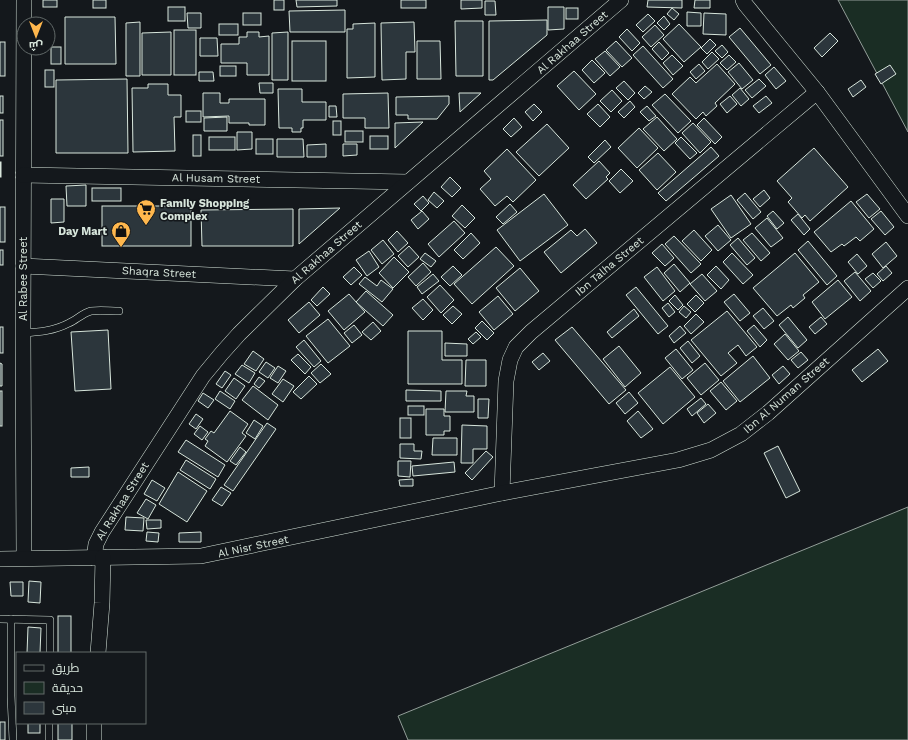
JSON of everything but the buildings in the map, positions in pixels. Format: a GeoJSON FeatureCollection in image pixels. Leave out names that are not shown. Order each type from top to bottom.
{"type":"FeatureCollection","features":[{"type":"Feature","properties":{"kind":"street","name":"Al Rabee Street"},"geometry":{"type":"LineString","coordinates":[[24,0],[24,558]]}},
{"type":"Feature","properties":{"kind":"street","name":"Al Rakhaa Street"},"geometry":{"type":"LineString","coordinates":[[98,652],[102,597],[96,544],[98,538],[202,376],[222,352],[295,279],[621,0]]}},
{"type":"Feature","properties":{"kind":"street"},"geometry":{"type":"LineString","coordinates":[[743,0],[817,92],[908,216]]}},
{"type":"Feature","properties":{"kind":"street","name":"Ibn Talha Street"},"geometry":{"type":"LineString","coordinates":[[502,493],[506,381],[510,360],[516,347],[531,332],[817,92]]}},
{"type":"Feature","properties":{"kind":"street","name":"Al Husam Street"},"geometry":{"type":"LineString","coordinates":[[23,175],[408,182]]}},
{"type":"Feature","properties":{"kind":"street","name":"Shaqra Street"},"geometry":{"type":"LineString","coordinates":[[23,266],[295,279]]}},
{"type":"Feature","properties":{"kind":"street","name":"Ibn Al Numan Street"},"geometry":{"type":"LineString","coordinates":[[502,493],[678,460],[711,450],[741,434],[768,413],[908,288]]}},
{"type":"Feature","properties":{"kind":"street","name":"Al Nisr Street"},"geometry":{"type":"LineString","coordinates":[[0,559],[201,556],[502,493]]}},
{"type":"Feature","properties":{"kind":"street"},"geometry":{"type":"LineString","coordinates":[[94,724],[94,740]]}},
{"type":"Feature","properties":{"kind":"lane"},"geometry":{"type":"LineString","coordinates":[[23,333],[42,332],[54,329],[68,324],[83,314],[92,311],[119,311]]}},
{"type":"Feature","properties":{"kind":"lane"},"geometry":{"type":"LineString","coordinates":[[0,619],[50,620],[50,652]]}},
{"type":"Feature","properties":{"kind":"lane"},"geometry":{"type":"LineString","coordinates":[[11,619],[11,696],[13,740]]}},
{"type":"Feature","properties":{"kind":"lane"},"geometry":{"type":"LineString","coordinates":[[49,724],[49,740]]}},
{"type":"Feature","properties":{"kind":"green space"},"geometry":{"type":"Polygon","coordinates":[[[838,0],[908,0],[908,132],[838,0]]]}},
{"type":"Feature","properties":{"kind":"green space"},"geometry":{"type":"Polygon","coordinates":[[[908,507],[908,740],[408,740],[398,716],[908,507]]]}},
{"type":"Feature","properties":{"kind":"place","name":"Family Shopping Complex"},"geometry":{"type":"Point","coordinates":[146,226]}},
{"type":"Feature","properties":{"kind":"place","name":"Day Mart"},"geometry":{"type":"Point","coordinates":[121,248]}}]}
